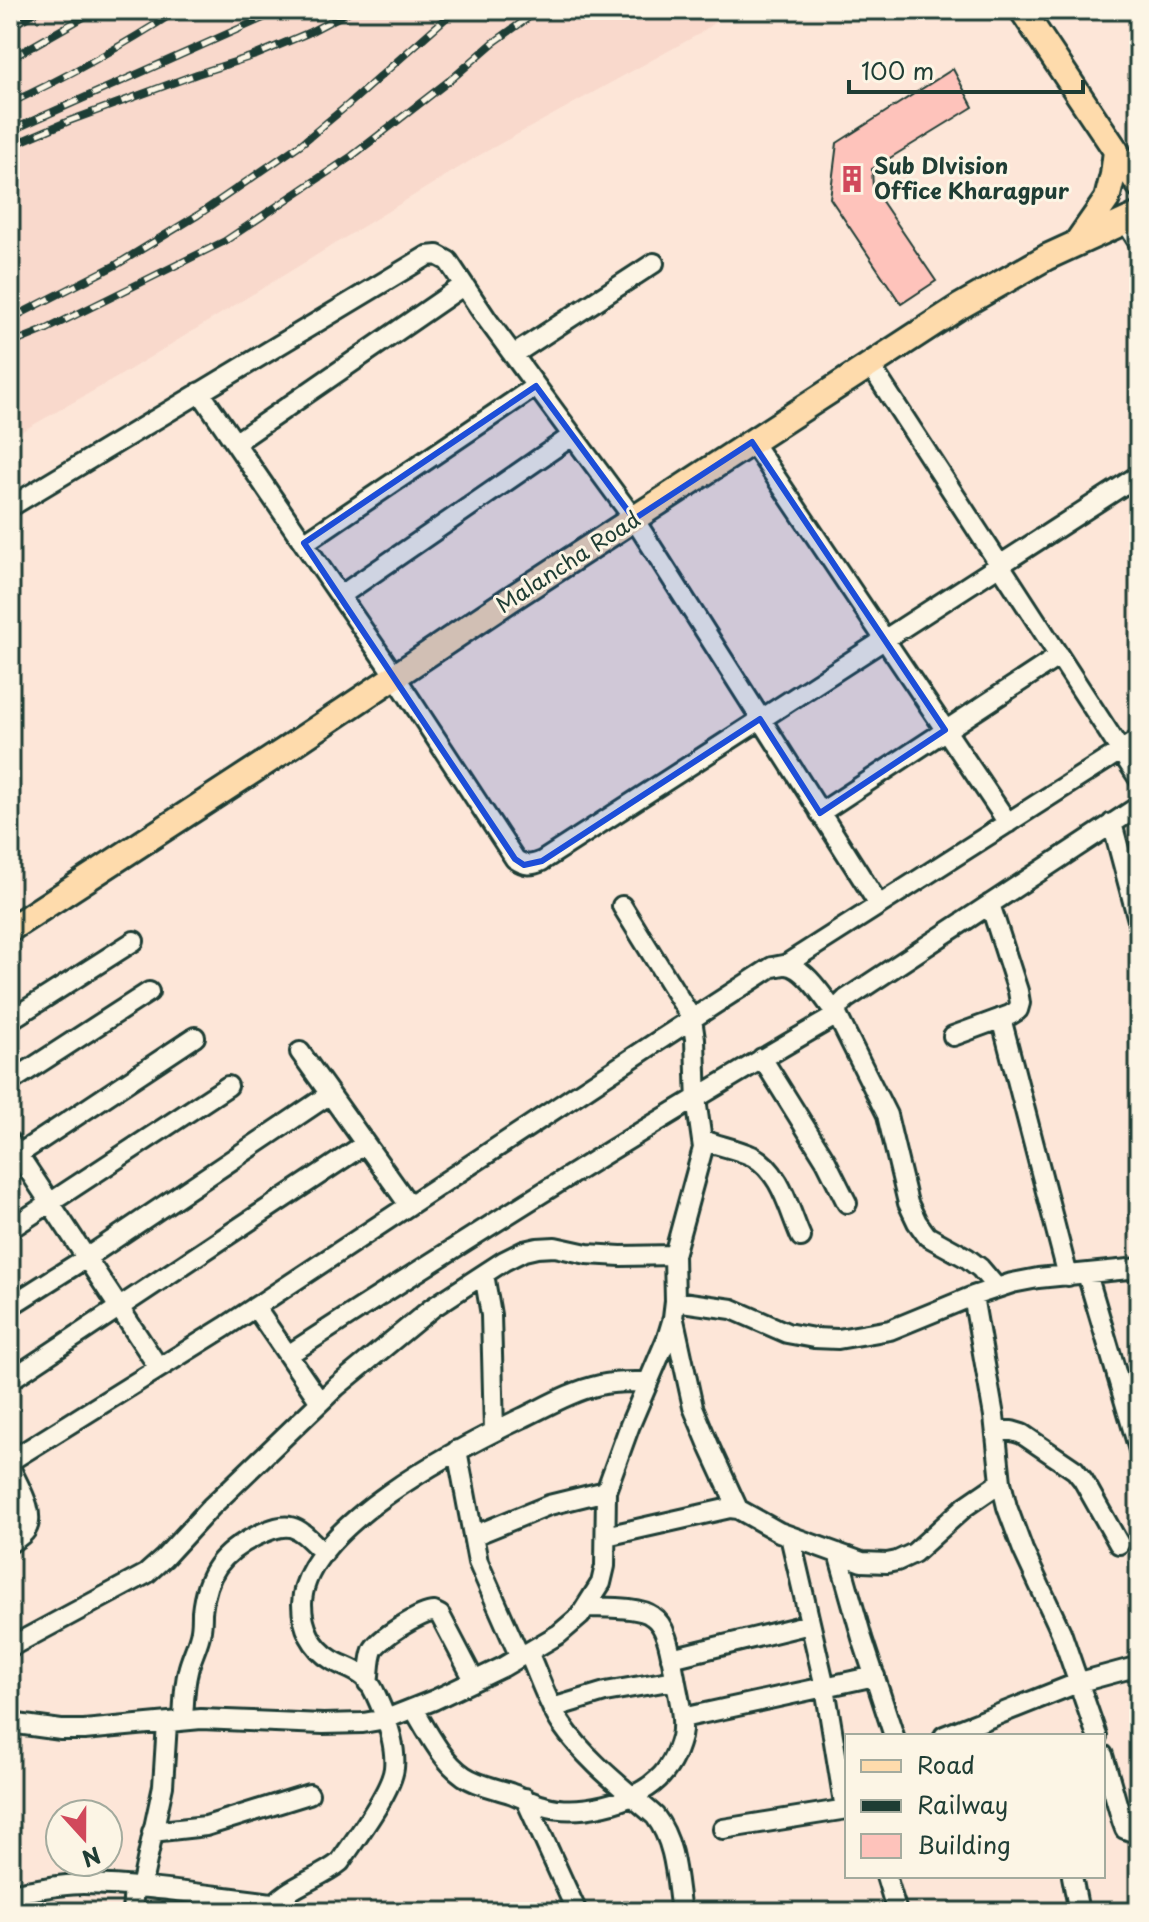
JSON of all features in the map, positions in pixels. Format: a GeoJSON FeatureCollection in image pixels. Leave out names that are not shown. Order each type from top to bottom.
{"type":"FeatureCollection","features":[{"type":"Feature","properties":{"kind":"main road"},"geometry":{"type":"LineString","coordinates":[[1022,10],[1139,185]]}},
{"type":"Feature","properties":{"kind":"main road"},"geometry":{"type":"LineString","coordinates":[[1076,244],[1107,199],[1116,151]]}},
{"type":"Feature","properties":{"kind":"main road","name":"Malancha Road"},"geometry":{"type":"LineString","coordinates":[[10,929],[959,307],[1047,257],[1132,218]]}},
{"type":"Feature","properties":{"kind":"street"},"geometry":{"type":"LineString","coordinates":[[1132,218],[1139,243]]}},
{"type":"Feature","properties":{"kind":"street"},"geometry":{"type":"LineString","coordinates":[[10,507],[427,256],[437,255],[448,261],[634,519],[879,905]]}},
{"type":"Feature","properties":{"kind":"street"},"geometry":{"type":"LineString","coordinates":[[513,355],[654,263]]}},
{"type":"Feature","properties":{"kind":"street"},"geometry":{"type":"LineString","coordinates":[[235,443],[464,285]]}},
{"type":"Feature","properties":{"kind":"street"},"geometry":{"type":"LineString","coordinates":[[870,365],[1139,779]]}},
{"type":"Feature","properties":{"kind":"street"},"geometry":{"type":"LineString","coordinates":[[304,543],[536,386]]}},
{"type":"Feature","properties":{"kind":"street"},"geometry":{"type":"LineString","coordinates":[[200,392],[395,676],[515,859],[524,865],[542,861],[1139,475]]}},
{"type":"Feature","properties":{"kind":"street"},"geometry":{"type":"LineString","coordinates":[[340,596],[572,436]]}},
{"type":"Feature","properties":{"kind":"street"},"geometry":{"type":"LineString","coordinates":[[752,442],[1008,823]]}},
{"type":"Feature","properties":{"kind":"street"},"geometry":{"type":"LineString","coordinates":[[820,813],[1059,656]]}},
{"type":"Feature","properties":{"kind":"street"},"geometry":{"type":"LineString","coordinates":[[10,1543],[27,1529],[30,1518],[10,1464],[772,967],[785,965],[1139,739]]}},
{"type":"Feature","properties":{"kind":"street"},"geometry":{"type":"LineString","coordinates":[[837,1015],[838,1007],[846,999],[1139,806]]}},
{"type":"Feature","properties":{"kind":"street"},"geometry":{"type":"LineString","coordinates":[[1112,823],[1139,924]]}},
{"type":"Feature","properties":{"kind":"street"},"geometry":{"type":"LineString","coordinates":[[953,1036],[1018,1010],[1020,1003],[990,904]]}},
{"type":"Feature","properties":{"kind":"street"},"geometry":{"type":"LineString","coordinates":[[622,906],[692,1019],[703,1148],[677,1236],[674,1310],[693,1407],[738,1509]]}},
{"type":"Feature","properties":{"kind":"street"},"geometry":{"type":"LineString","coordinates":[[10,1020],[134,941]]}},
{"type":"Feature","properties":{"kind":"street"},"geometry":{"type":"LineString","coordinates":[[785,965],[796,968],[808,978],[837,1015],[887,1115],[908,1203],[917,1222],[927,1236],[980,1268],[997,1288]]}},
{"type":"Feature","properties":{"kind":"street"},"geometry":{"type":"LineString","coordinates":[[10,1082],[149,992]]}},
{"type":"Feature","properties":{"kind":"street"},"geometry":{"type":"LineString","coordinates":[[288,1355],[484,1228],[697,1096],[837,1015]]}},
{"type":"Feature","properties":{"kind":"street"},"geometry":{"type":"LineString","coordinates":[[1001,1018],[1068,1276]]}},
{"type":"Feature","properties":{"kind":"street"},"geometry":{"type":"LineString","coordinates":[[159,1368],[13,1152],[195,1037]]}},
{"type":"Feature","properties":{"kind":"street"},"geometry":{"type":"LineString","coordinates":[[300,1052],[409,1205]]}},
{"type":"Feature","properties":{"kind":"street"},"geometry":{"type":"LineString","coordinates":[[762,1058],[826,1161],[847,1203]]}},
{"type":"Feature","properties":{"kind":"street"},"geometry":{"type":"LineString","coordinates":[[10,1229],[228,1086]]}},
{"type":"Feature","properties":{"kind":"street"},"geometry":{"type":"LineString","coordinates":[[10,1306],[330,1094]]}},
{"type":"Feature","properties":{"kind":"street"},"geometry":{"type":"LineString","coordinates":[[703,1140],[751,1156],[766,1165],[801,1237]]}},
{"type":"Feature","properties":{"kind":"street"},"geometry":{"type":"LineString","coordinates":[[10,1380],[365,1144]]}},
{"type":"Feature","properties":{"kind":"street"},"geometry":{"type":"LineString","coordinates":[[10,1647],[146,1574],[336,1387],[432,1308],[484,1274],[524,1251],[537,1248],[555,1247],[587,1254],[621,1256],[674,1255]]}},
{"type":"Feature","properties":{"kind":"street"},"geometry":{"type":"LineString","coordinates":[[674,1310],[711,1304],[732,1309],[787,1333],[838,1339],[890,1330],[1012,1283],[1139,1268]]}},
{"type":"Feature","properties":{"kind":"street"},"geometry":{"type":"LineString","coordinates":[[484,1274],[491,1315],[494,1431]]}},
{"type":"Feature","properties":{"kind":"street"},"geometry":{"type":"LineString","coordinates":[[1087,1274],[1139,1450]]}},
{"type":"Feature","properties":{"kind":"street"},"geometry":{"type":"LineString","coordinates":[[973,1296],[1007,1507],[1061,1632],[1096,1734]]}},
{"type":"Feature","properties":{"kind":"street"},"geometry":{"type":"LineString","coordinates":[[255,1307],[320,1402]]}},
{"type":"Feature","properties":{"kind":"street"},"geometry":{"type":"LineString","coordinates":[[10,1723],[84,1730],[201,1719],[363,1723],[414,1709],[559,1634],[580,1616],[601,1583],[605,1566],[606,1491],[667,1338],[674,1310]]}},
{"type":"Feature","properties":{"kind":"street"},"geometry":{"type":"LineString","coordinates":[[10,1894],[81,1884],[138,1888],[271,1908],[285,1892],[329,1871],[340,1862],[359,1834],[390,1784],[394,1768],[386,1719],[368,1683],[357,1672],[330,1659],[310,1639],[302,1601],[317,1562],[332,1542],[368,1509],[457,1450],[565,1397],[599,1385],[648,1382]]}},
{"type":"Feature","properties":{"kind":"street"},"geometry":{"type":"LineString","coordinates":[[996,1431],[1022,1434],[1075,1470],[1119,1544]]}},
{"type":"Feature","properties":{"kind":"street"},"geometry":{"type":"LineString","coordinates":[[457,1450],[478,1562],[563,1726],[664,1827],[670,1840],[681,1912]]}},
{"type":"Feature","properties":{"kind":"street"},"geometry":{"type":"LineString","coordinates":[[606,1536],[730,1508],[738,1509],[779,1532],[862,1562],[897,1561],[925,1545],[947,1521],[1001,1482]]}},
{"type":"Feature","properties":{"kind":"street"},"geometry":{"type":"LineString","coordinates":[[473,1536],[549,1505],[606,1491]]}},
{"type":"Feature","properties":{"kind":"street"},"geometry":{"type":"LineString","coordinates":[[132,1912],[163,1786],[175,1721],[201,1632],[210,1578],[227,1554],[243,1542],[284,1526],[302,1533],[324,1553]]}},
{"type":"Feature","properties":{"kind":"street"},"geometry":{"type":"LineString","coordinates":[[790,1536],[825,1687],[845,1803]]}},
{"type":"Feature","properties":{"kind":"street"},"geometry":{"type":"LineString","coordinates":[[838,1553],[893,1734]]}},
{"type":"Feature","properties":{"kind":"street"},"geometry":{"type":"LineString","coordinates":[[414,1709],[436,1745],[456,1769],[474,1782],[543,1806],[577,1809],[633,1797],[658,1779],[677,1749],[682,1734],[671,1658],[665,1634],[652,1615],[586,1607]]}},
{"type":"Feature","properties":{"kind":"street"},"geometry":{"type":"LineString","coordinates":[[368,1683],[376,1644],[426,1614],[435,1612],[440,1615],[474,1680]]}},
{"type":"Feature","properties":{"kind":"street"},"geometry":{"type":"LineString","coordinates":[[671,1658],[810,1624]]}},
{"type":"Feature","properties":{"kind":"street"},"geometry":{"type":"LineString","coordinates":[[949,1734],[1080,1682],[1139,1666]]}},
{"type":"Feature","properties":{"kind":"street"},"geometry":{"type":"LineString","coordinates":[[682,1718],[875,1676]]}},
{"type":"Feature","properties":{"kind":"street"},"geometry":{"type":"LineString","coordinates":[[552,1708],[605,1692],[675,1680]]}},
{"type":"Feature","properties":{"kind":"street"},"geometry":{"type":"LineString","coordinates":[[1105,1762],[1125,1829],[1139,1834]]}},
{"type":"Feature","properties":{"kind":"street"},"geometry":{"type":"LineString","coordinates":[[152,1832],[206,1826],[309,1794]]}},
{"type":"Feature","properties":{"kind":"street"},"geometry":{"type":"LineString","coordinates":[[525,1798],[577,1912]]}},
{"type":"Feature","properties":{"kind":"street"},"geometry":{"type":"LineString","coordinates":[[723,1829],[845,1809]]}},
{"type":"Feature","properties":{"kind":"street"},"geometry":{"type":"LineString","coordinates":[[887,1878],[897,1912]]}},
{"type":"Feature","properties":{"kind":"street"},"geometry":{"type":"LineString","coordinates":[[1072,1878],[1079,1912]]}},
{"type":"Feature","properties":{"kind":"highlighted area"},"geometry":{"type":"Polygon","coordinates":[[[536,386],[634,519],[752,442],[945,730],[820,813],[760,719],[542,861],[524,865],[515,859],[304,543],[536,386]]]}},
{"type":"Feature","properties":{"kind":"shaded area"},"geometry":{"type":"Polygon","coordinates":[[[10,10],[731,10],[699,34],[478,156],[116,378],[10,438],[10,10]]]}},
{"type":"Feature","properties":{"kind":"building","name":"Sub DIvision Office Kharagpur"},"geometry":{"type":"Polygon","coordinates":[[[953,69],[973,107],[872,169],[873,188],[936,281],[901,304],[830,198],[837,143],[953,69]]]}},
{"type":"Feature","properties":{"kind":"railway"},"geometry":{"type":"LineString","coordinates":[[10,27],[39,10]]}},
{"type":"Feature","properties":{"kind":"railway"},"geometry":{"type":"LineString","coordinates":[[10,59],[96,10]]}},
{"type":"Feature","properties":{"kind":"railway"},"geometry":{"type":"LineString","coordinates":[[10,103],[96,60],[178,10]]}},
{"type":"Feature","properties":{"kind":"railway"},"geometry":{"type":"LineString","coordinates":[[10,131],[281,10]]}},
{"type":"Feature","properties":{"kind":"railway"},"geometry":{"type":"LineString","coordinates":[[10,146],[69,121],[256,55],[352,10]]}},
{"type":"Feature","properties":{"kind":"railway"},"geometry":{"type":"LineString","coordinates":[[10,319],[116,265],[198,215],[301,144],[455,10]]}},
{"type":"Feature","properties":{"kind":"railway"},"geometry":{"type":"LineString","coordinates":[[10,344],[47,329],[225,241],[352,156],[539,10]]}},
{"type":"Feature","properties":{"kind":"place","name":"Sub DIvision Office Kharagpur"},"geometry":{"type":"Point","coordinates":[852,179]}}]}
